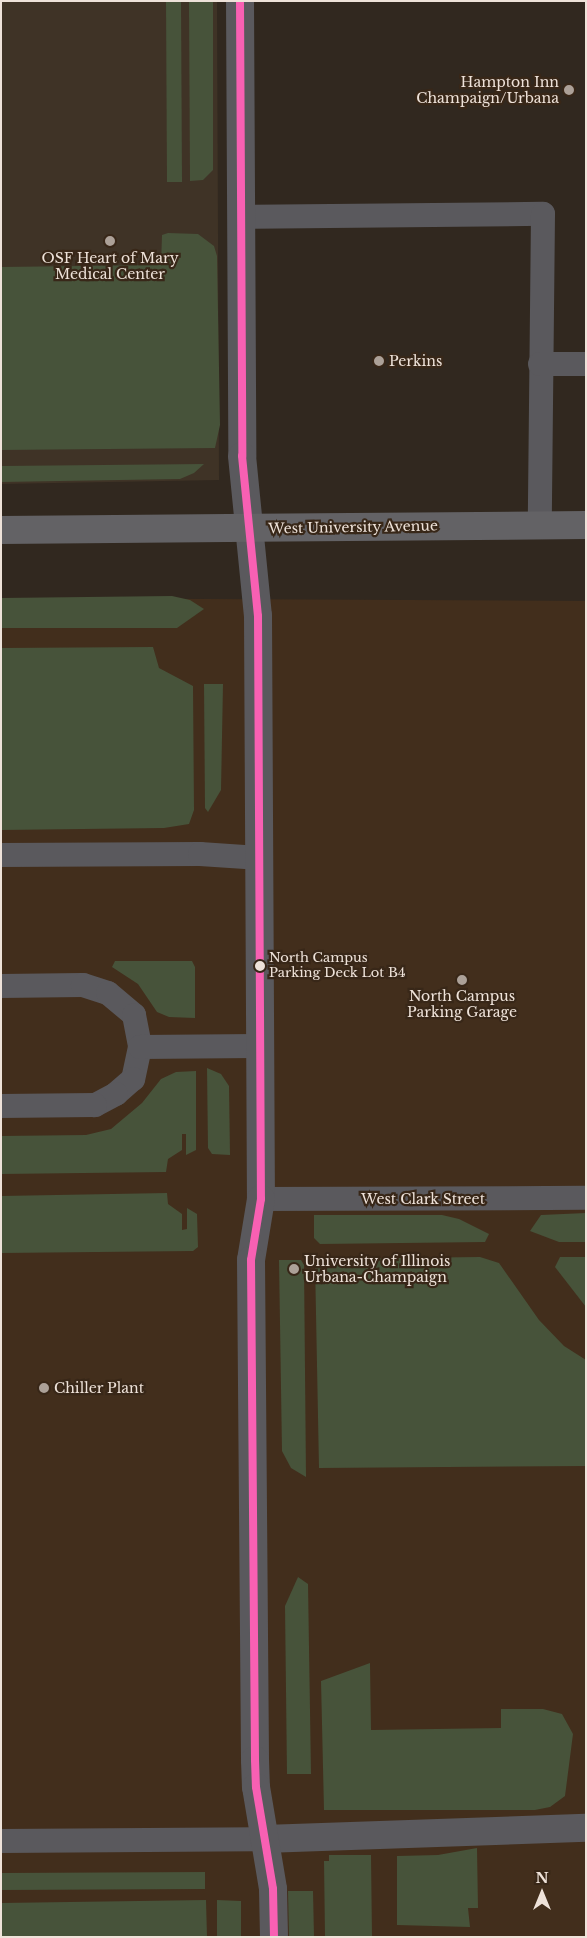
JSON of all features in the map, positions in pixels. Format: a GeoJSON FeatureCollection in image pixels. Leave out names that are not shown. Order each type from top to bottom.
{"type":"FeatureCollection","features":[{"type":"Feature","properties":{"kind":"main road","name":"West University Avenue"},"geometry":{"type":"LineString","coordinates":[[1,530],[586,525]]}},
{"type":"Feature","properties":{"kind":"street"},"geometry":{"type":"LineString","coordinates":[[240,1],[242,217],[241,437],[248,528],[258,616],[261,1200],[251,1260],[256,1778],[273,1889],[274,1937]]}},
{"type":"Feature","properties":{"kind":"street"},"geometry":{"type":"LineString","coordinates":[[264,1839],[586,1828]]}},
{"type":"Feature","properties":{"kind":"lane"},"geometry":{"type":"LineString","coordinates":[[242,217],[542,214],[540,525]]}},
{"type":"Feature","properties":{"kind":"lane"},"geometry":{"type":"LineString","coordinates":[[540,364],[586,364]]}},
{"type":"Feature","properties":{"kind":"lane"},"geometry":{"type":"LineString","coordinates":[[1,855],[200,854],[259,858]]}},
{"type":"Feature","properties":{"kind":"lane"},"geometry":{"type":"LineString","coordinates":[[1,986],[83,985],[108,993],[134,1014],[140,1047],[133,1079],[116,1094],[95,1105],[1,1106]]}},
{"type":"Feature","properties":{"kind":"lane"},"geometry":{"type":"LineString","coordinates":[[140,1047],[260,1046]]}},
{"type":"Feature","properties":{"kind":"lane","name":"West Clark Street"},"geometry":{"type":"LineString","coordinates":[[261,1200],[586,1198]]}},
{"type":"Feature","properties":{"kind":"lane"},"geometry":{"type":"LineString","coordinates":[[1,1841],[264,1839]]}},
{"type":"Feature","properties":{"kind":"shaded area","name":"OSF Heart of Mary Medical Center"},"geometry":{"type":"Polygon","coordinates":[[[1,1],[217,1],[219,480],[1,484],[1,1]]]}},
{"type":"Feature","properties":{"kind":"shaded area","name":"University of Illinois Urbana-Champaign"},"geometry":{"type":"Polygon","coordinates":[[[1,598],[586,601],[586,1937],[1,1937],[1,598]]]}},
{"type":"Feature","properties":{"kind":"green space"},"geometry":{"type":"Polygon","coordinates":[[[166,1],[181,1],[182,182],[167,182],[166,1]]]}},
{"type":"Feature","properties":{"kind":"green space"},"geometry":{"type":"Polygon","coordinates":[[[189,1],[213,1],[213,170],[203,180],[190,181],[189,1]]]}},
{"type":"Feature","properties":{"kind":"green space"},"geometry":{"type":"Polygon","coordinates":[[[168,233],[198,234],[214,246],[217,256],[220,425],[215,448],[1,450],[1,267],[161,265],[162,235],[168,233]]]}},
{"type":"Feature","properties":{"kind":"green space"},"geometry":{"type":"Polygon","coordinates":[[[204,464],[194,473],[180,479],[1,482],[1,466],[204,464]]]}},
{"type":"Feature","properties":{"kind":"green space"},"geometry":{"type":"Polygon","coordinates":[[[172,596],[190,600],[204,609],[177,628],[1,628],[1,598],[172,596]]]}},
{"type":"Feature","properties":{"kind":"green space"},"geometry":{"type":"Polygon","coordinates":[[[153,647],[159,668],[193,686],[194,810],[189,824],[164,828],[1,830],[1,648],[153,647]]]}},
{"type":"Feature","properties":{"kind":"green space"},"geometry":{"type":"Polygon","coordinates":[[[204,684],[223,684],[221,790],[208,812],[205,808],[204,684]]]}},
{"type":"Feature","properties":{"kind":"green space"},"geometry":{"type":"Polygon","coordinates":[[[115,961],[192,961],[195,967],[195,1018],[169,1017],[157,1012],[138,984],[112,967],[115,961]]]}},
{"type":"Feature","properties":{"kind":"green space"},"geometry":{"type":"Polygon","coordinates":[[[207,1068],[221,1074],[229,1086],[230,1155],[212,1154],[208,1148],[207,1068]]]}},
{"type":"Feature","properties":{"kind":"green space"},"geometry":{"type":"Polygon","coordinates":[[[196,1071],[196,1150],[186,1155],[186,1134],[182,1134],[182,1150],[168,1159],[166,1172],[1,1174],[1,1136],[86,1135],[111,1129],[142,1103],[161,1079],[176,1072],[196,1071]]]}},
{"type":"Feature","properties":{"kind":"green space"},"geometry":{"type":"Polygon","coordinates":[[[167,1193],[168,1204],[182,1214],[182,1230],[187,1229],[187,1208],[197,1214],[198,1247],[193,1251],[1,1253],[1,1196],[167,1193]]]}},
{"type":"Feature","properties":{"kind":"green space"},"geometry":{"type":"Polygon","coordinates":[[[586,1213],[586,1242],[559,1242],[530,1231],[541,1215],[586,1213]]]}},
{"type":"Feature","properties":{"kind":"green space"},"geometry":{"type":"Polygon","coordinates":[[[314,1215],[442,1215],[459,1219],[489,1234],[485,1242],[320,1244],[314,1238],[314,1215]]]}},
{"type":"Feature","properties":{"kind":"green space"},"geometry":{"type":"Polygon","coordinates":[[[480,1257],[499,1263],[539,1320],[564,1346],[586,1360],[586,1466],[319,1468],[315,1262],[319,1259],[480,1257]]]}},
{"type":"Feature","properties":{"kind":"green space"},"geometry":{"type":"Polygon","coordinates":[[[560,1257],[586,1257],[586,1307],[555,1267],[560,1257]]]}},
{"type":"Feature","properties":{"kind":"green space"},"geometry":{"type":"Polygon","coordinates":[[[279,1260],[301,1260],[304,1265],[306,1477],[291,1468],[282,1451],[279,1260]]]}},
{"type":"Feature","properties":{"kind":"green space"},"geometry":{"type":"Polygon","coordinates":[[[298,1577],[308,1584],[311,1774],[287,1774],[285,1606],[298,1577]]]}},
{"type":"Feature","properties":{"kind":"green space"},"geometry":{"type":"Polygon","coordinates":[[[370,1663],[371,1730],[501,1728],[501,1709],[543,1709],[562,1714],[573,1734],[565,1796],[550,1807],[535,1810],[324,1810],[321,1681],[370,1663]]]}},
{"type":"Feature","properties":{"kind":"green space"},"geometry":{"type":"Polygon","coordinates":[[[477,1848],[478,1908],[468,1908],[470,1927],[397,1925],[397,1856],[438,1855],[477,1848]]]}},
{"type":"Feature","properties":{"kind":"green space"},"geometry":{"type":"Polygon","coordinates":[[[329,1855],[371,1855],[372,1937],[325,1937],[324,1861],[329,1861],[329,1855]]]}},
{"type":"Feature","properties":{"kind":"green space"},"geometry":{"type":"Polygon","coordinates":[[[205,1872],[205,1889],[1,1890],[1,1873],[205,1872]]]}},
{"type":"Feature","properties":{"kind":"green space"},"geometry":{"type":"Polygon","coordinates":[[[288,1891],[313,1891],[314,1937],[289,1937],[288,1891]]]}},
{"type":"Feature","properties":{"kind":"green space"},"geometry":{"type":"Polygon","coordinates":[[[206,1900],[207,1937],[1,1937],[1,1903],[206,1900]]]}},
{"type":"Feature","properties":{"kind":"green space"},"geometry":{"type":"Polygon","coordinates":[[[217,1900],[241,1901],[241,1937],[217,1937],[217,1900]]]}},
{"type":"Feature","properties":{"kind":"transit line"},"geometry":{"type":"LineString","coordinates":[[240,1],[242,456],[258,616],[261,1199],[251,1260],[255,1760],[256,1787],[273,1889],[274,1937]]}},
{"type":"Feature","properties":{"kind":"place","name":"Hampton Inn Champaign/Urbana"},"geometry":{"type":"Point","coordinates":[569,90]}},
{"type":"Feature","properties":{"kind":"place","name":"OSF Heart of Mary Medical Center"},"geometry":{"type":"Point","coordinates":[110,241]}},
{"type":"Feature","properties":{"kind":"place","name":"Perkins"},"geometry":{"type":"Point","coordinates":[379,361]}},
{"type":"Feature","properties":{"kind":"place","name":"North Campus Parking Deck Lot B4"},"geometry":{"type":"Point","coordinates":[260,966]}},
{"type":"Feature","properties":{"kind":"place","name":"North Campus Parking Garage"},"geometry":{"type":"Point","coordinates":[462,980]}},
{"type":"Feature","properties":{"kind":"place","name":"University of Illinois Urbana-Champaign"},"geometry":{"type":"Point","coordinates":[294,1269]}},
{"type":"Feature","properties":{"kind":"place","name":"Chiller Plant"},"geometry":{"type":"Point","coordinates":[44,1388]}}]}
